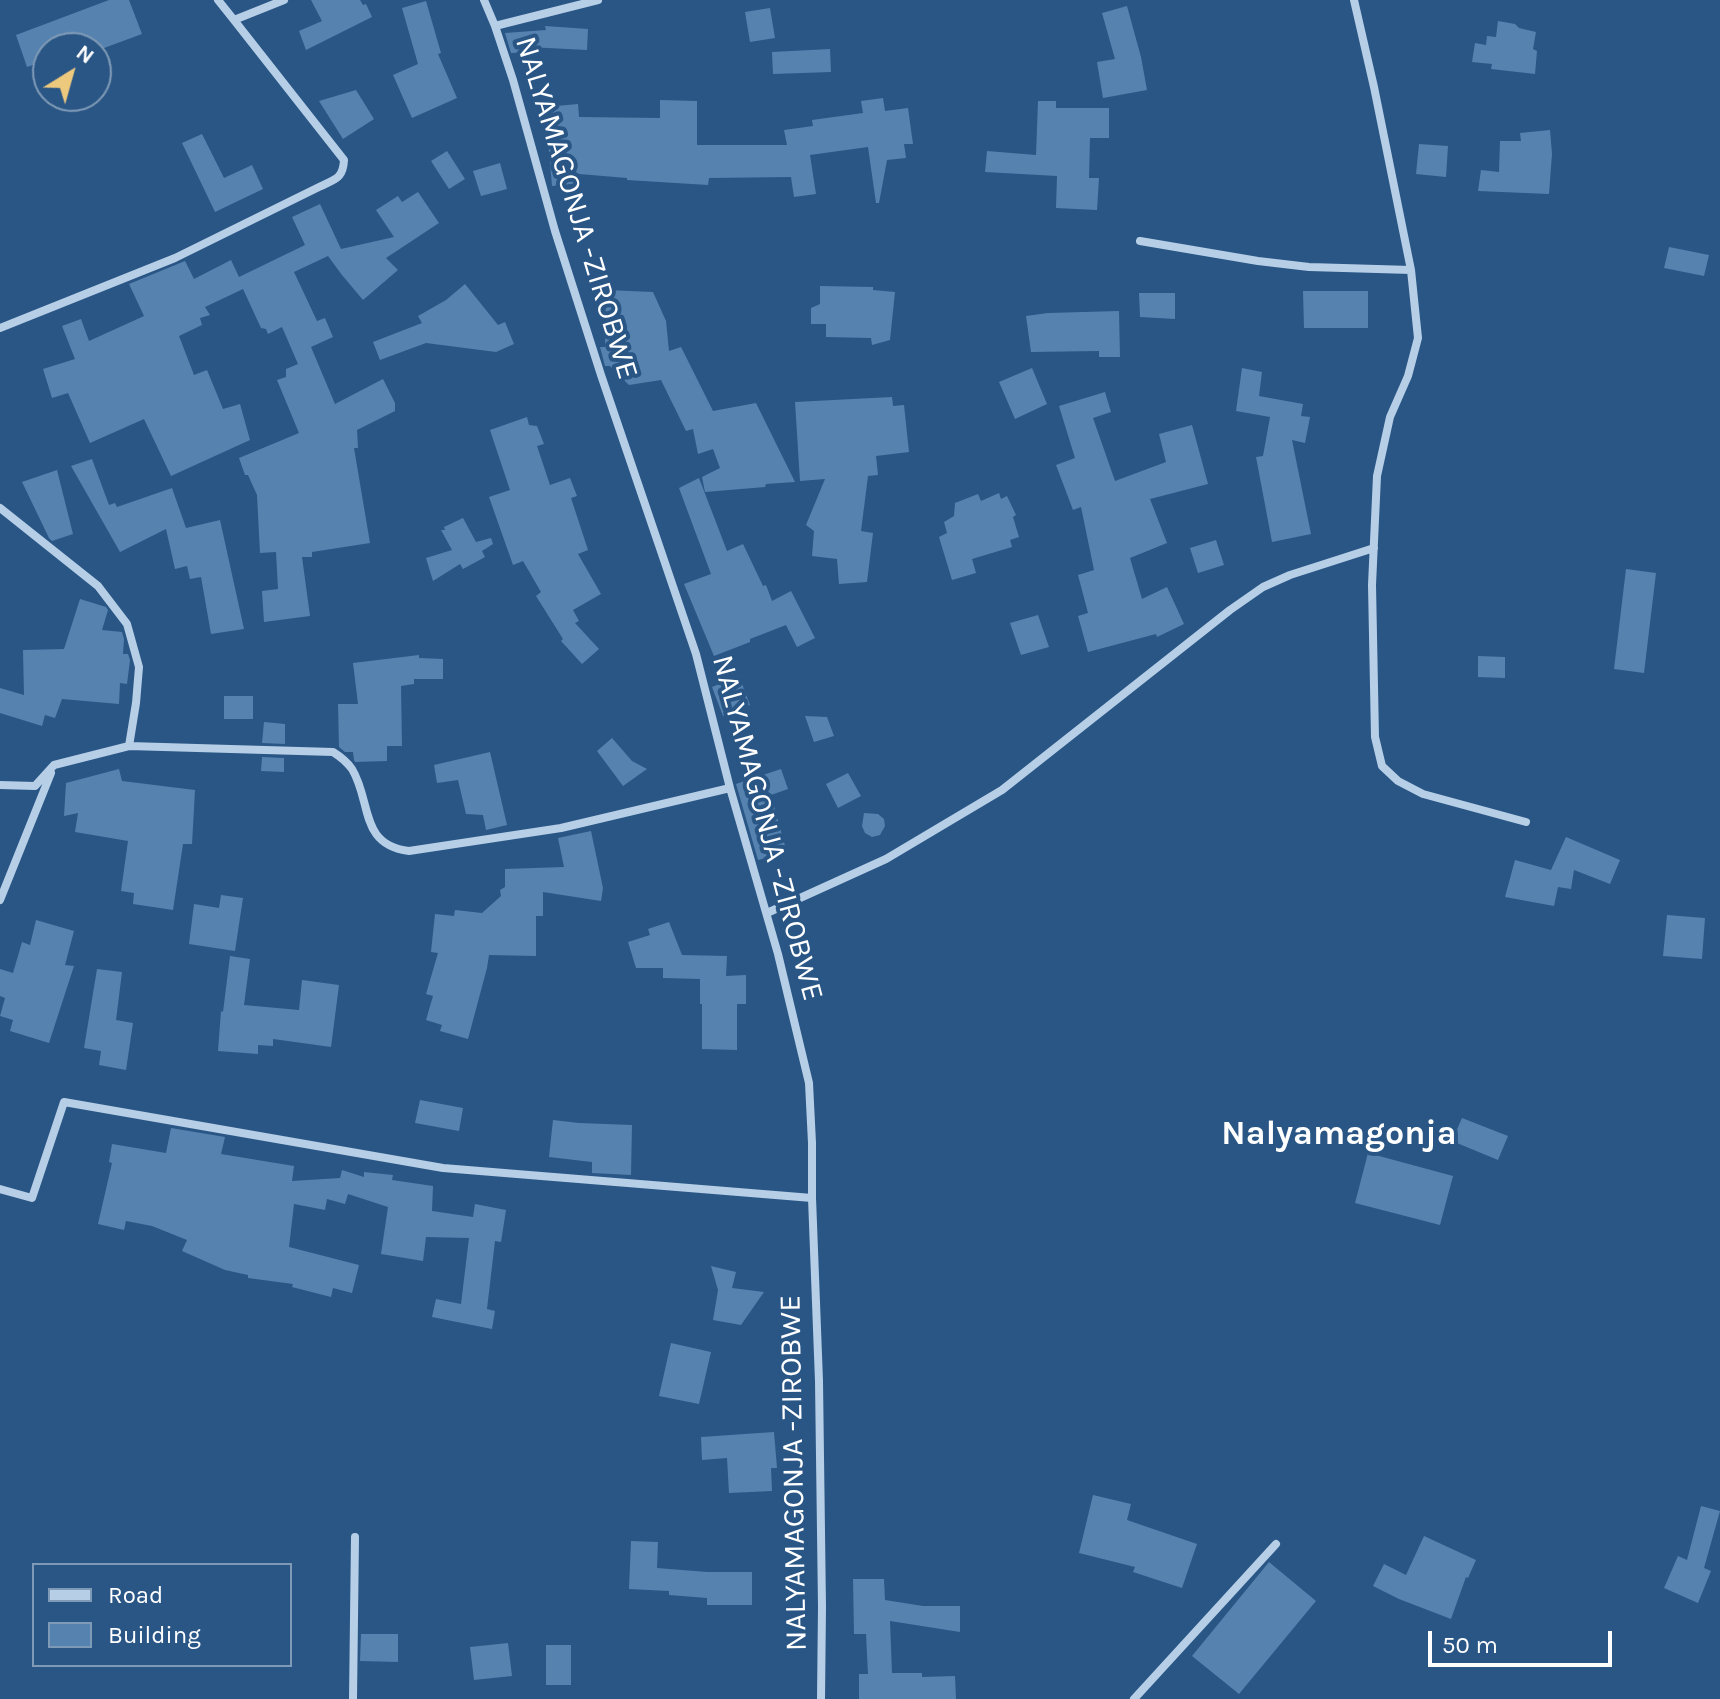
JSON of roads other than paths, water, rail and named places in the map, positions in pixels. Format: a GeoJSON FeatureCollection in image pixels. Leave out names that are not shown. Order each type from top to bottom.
{"type":"FeatureCollection","features":[{"type":"Feature","properties":{"kind":"street"},"geometry":{"type":"LineString","coordinates":[[0,328],[175,258],[337,178],[343,171],[344,160],[218,0]]}},
{"type":"Feature","properties":{"kind":"street"},"geometry":{"type":"LineString","coordinates":[[234,20],[284,0]]}},
{"type":"Feature","properties":{"kind":"street","name":"NALYAMAGONJA -ZIROBWE"},"geometry":{"type":"LineString","coordinates":[[484,0],[513,80],[555,231],[601,375],[696,654],[730,788],[767,913],[809,1083],[819,1381],[821,1699]]}},
{"type":"Feature","properties":{"kind":"street"},"geometry":{"type":"LineString","coordinates":[[495,26],[598,0]]}},
{"type":"Feature","properties":{"kind":"street"},"geometry":{"type":"LineString","coordinates":[[1354,0],[1411,270],[1418,338],[1408,376],[1390,417],[1377,476],[1372,585],[1375,737],[1382,766],[1398,781],[1423,794],[1526,822]]}},
{"type":"Feature","properties":{"kind":"street"},"geometry":{"type":"LineString","coordinates":[[1140,241],[1309,267],[1411,270]]}},
{"type":"Feature","properties":{"kind":"street"},"geometry":{"type":"LineString","coordinates":[[0,508],[98,586],[127,624],[139,667],[129,746]]}},
{"type":"Feature","properties":{"kind":"street"},"geometry":{"type":"LineString","coordinates":[[767,913],[886,859],[1002,790],[1263,587],[1374,548]]}},
{"type":"Feature","properties":{"kind":"street"},"geometry":{"type":"LineString","coordinates":[[0,785],[35,786],[54,765],[129,746],[333,752],[354,772],[377,838],[396,850],[409,851],[561,828],[730,788]]}},
{"type":"Feature","properties":{"kind":"street"},"geometry":{"type":"LineString","coordinates":[[0,900],[54,765]]}},
{"type":"Feature","properties":{"kind":"street"},"geometry":{"type":"LineString","coordinates":[[0,1189],[32,1198],[64,1102],[443,1168],[812,1198]]}},
{"type":"Feature","properties":{"kind":"street"},"geometry":{"type":"LineString","coordinates":[[353,1699],[355,1537]]}},
{"type":"Feature","properties":{"kind":"street"},"geometry":{"type":"LineString","coordinates":[[1134,1699],[1276,1544]]}},
{"type":"Feature","properties":{"kind":"district","name":"Nalyamagonja"},"geometry":{"type":"Point","coordinates":[1339,1134]}}]}
